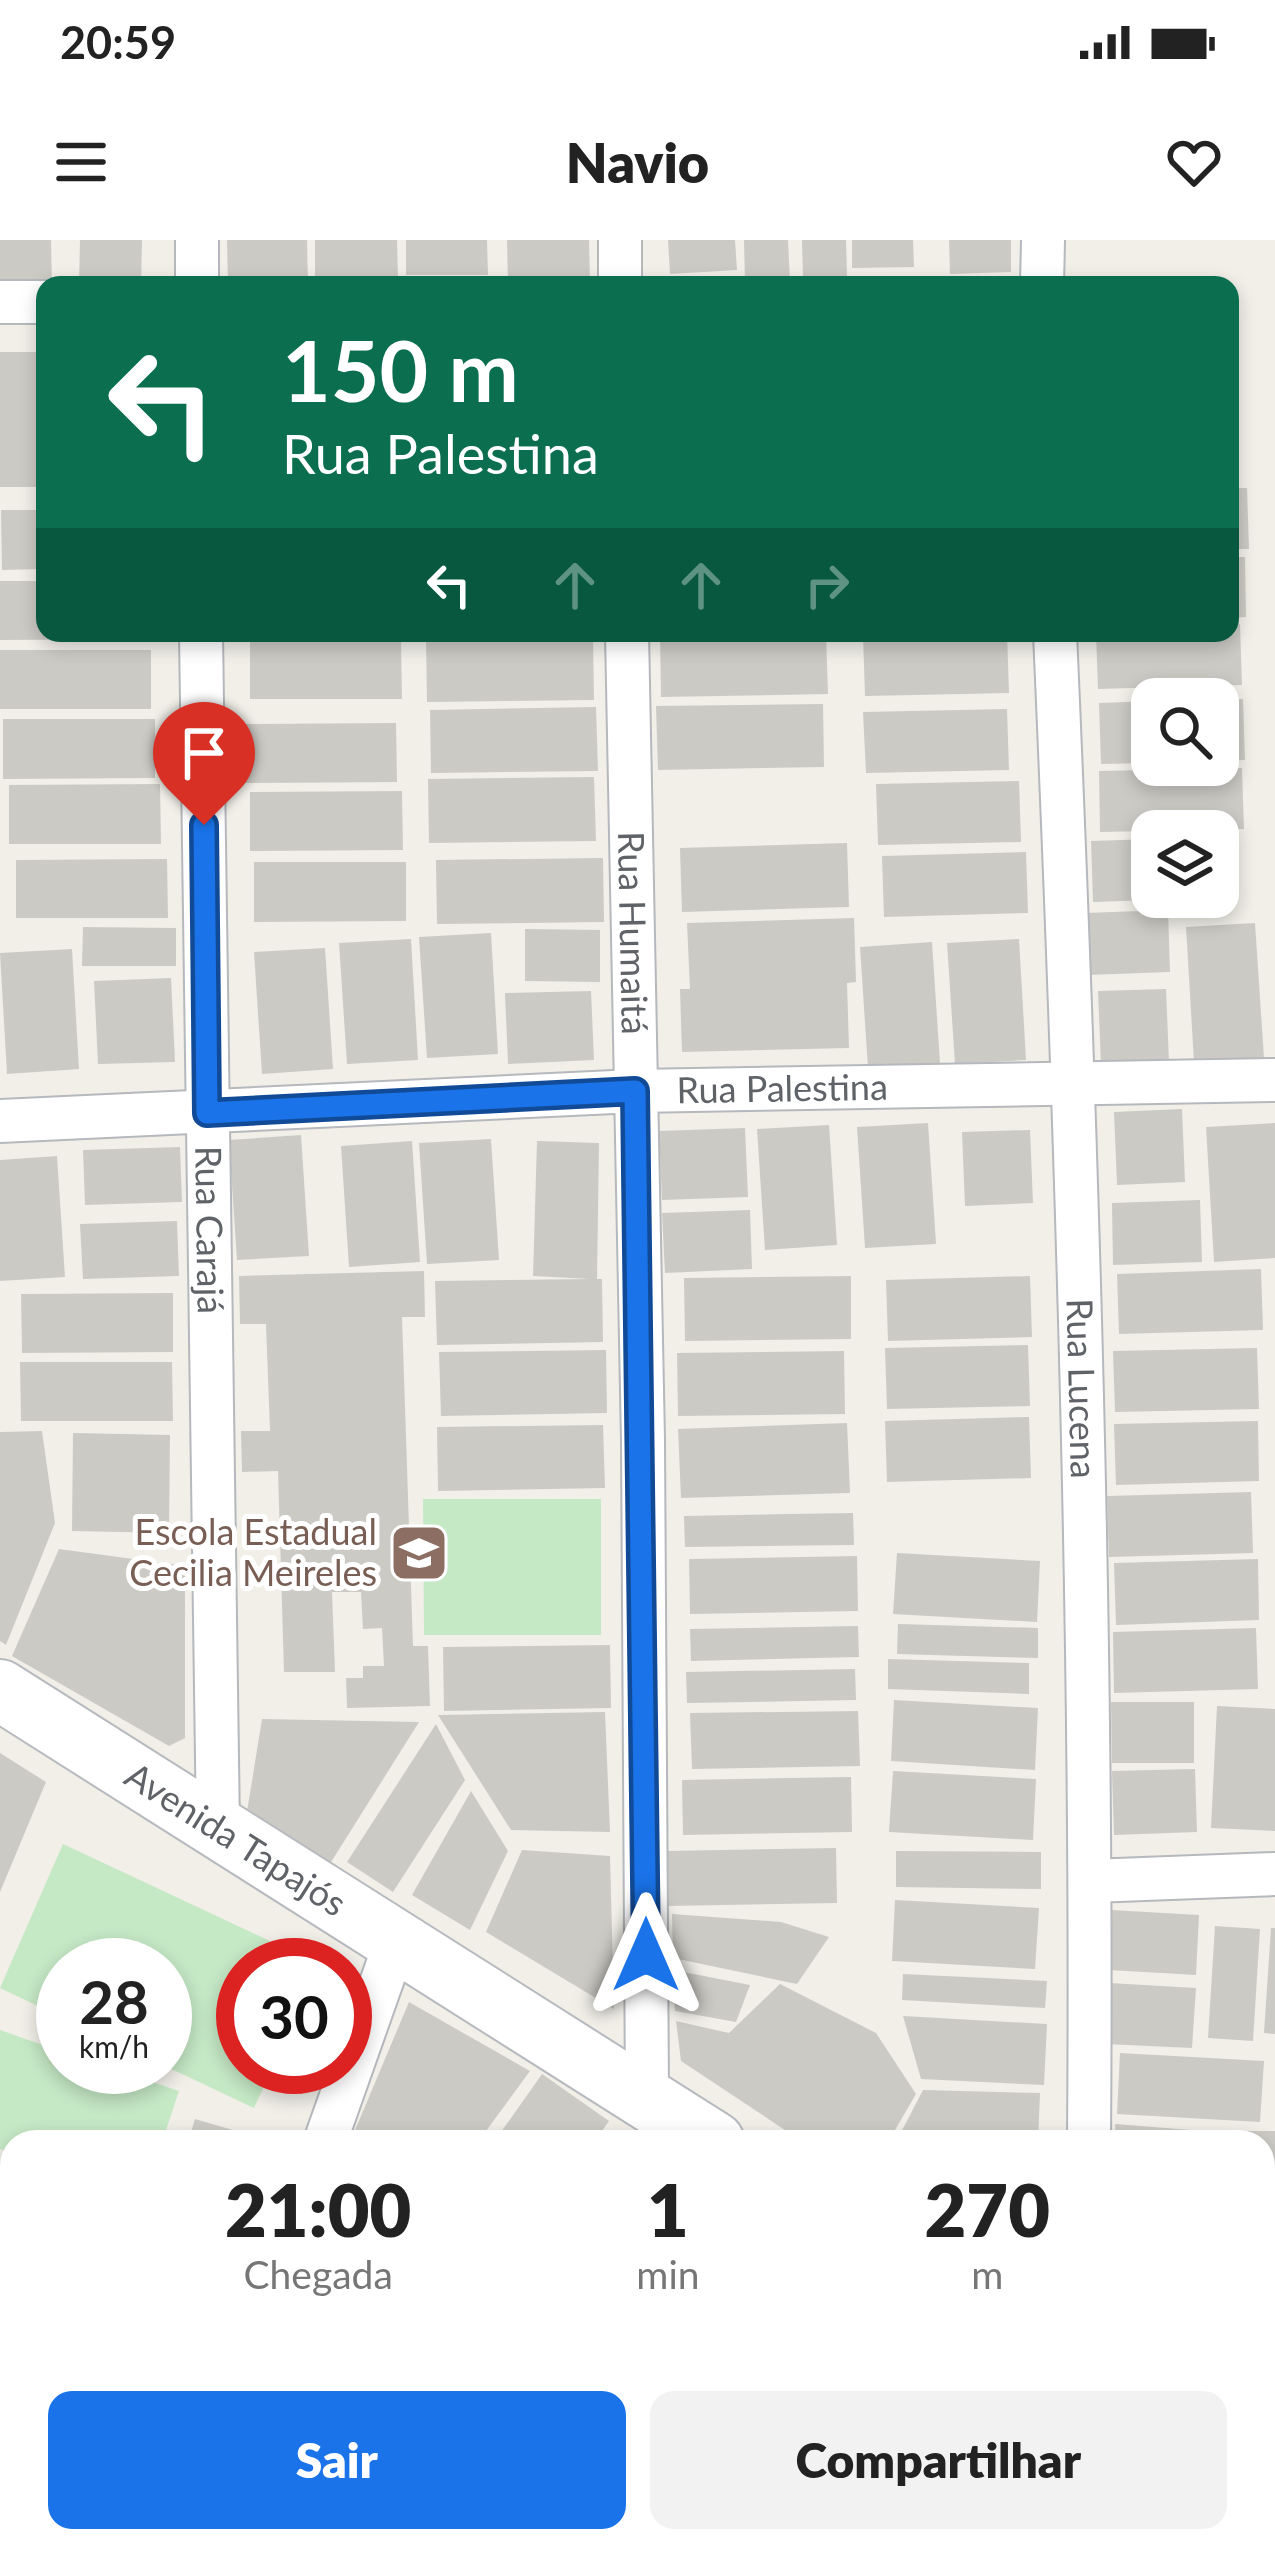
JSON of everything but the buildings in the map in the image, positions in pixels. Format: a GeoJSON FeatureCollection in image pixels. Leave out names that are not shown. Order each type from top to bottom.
{"type":"FeatureCollection","features":[{"type":"Feature","properties":{"kind":"main road","name":"Avenida Tapajós"},"geometry":{"type":"LineString","coordinates":[[0,1690],[696,2130]]}},
{"type":"Feature","properties":{"kind":"street"},"geometry":{"type":"LineString","coordinates":[[196,240],[197,276]]}},
{"type":"Feature","properties":{"kind":"street"},"geometry":{"type":"LineString","coordinates":[[620,240],[620,276]]}},
{"type":"Feature","properties":{"kind":"street"},"geometry":{"type":"LineString","coordinates":[[1042,276],[1043,240]]}},
{"type":"Feature","properties":{"kind":"street"},"geometry":{"type":"LineString","coordinates":[[0,302],[36,302]]}},
{"type":"Feature","properties":{"kind":"street","name":"Rua Carajá"},"geometry":{"type":"LineString","coordinates":[[201,642],[218,1829]]}},
{"type":"Feature","properties":{"kind":"street","name":"Rua Humaitá"},"geometry":{"type":"LineString","coordinates":[[627,642],[646,2096]]}},
{"type":"Feature","properties":{"kind":"street","name":"Rua Lucena"},"geometry":{"type":"LineString","coordinates":[[1055,642],[1075,1081],[1091,1881],[1089,2130]]}},
{"type":"Feature","properties":{"kind":"street","name":"Rua Palestina"},"geometry":{"type":"LineString","coordinates":[[0,1120],[635,1091],[1275,1080]]}},
{"type":"Feature","properties":{"kind":"street"},"geometry":{"type":"LineString","coordinates":[[1091,1881],[1275,1874]]}},
{"type":"Feature","properties":{"kind":"street"},"geometry":{"type":"LineString","coordinates":[[330,2130],[396,1941]]}},
{"type":"Feature","properties":{"kind":"green space"},"geometry":{"type":"Polygon","coordinates":[[[423,1499],[601,1499],[601,1635],[424,1635],[423,1499]]]}},
{"type":"Feature","properties":{"kind":"green space"},"geometry":{"type":"Polygon","coordinates":[[[63,1844],[263,1938],[216,1938],[216,2090],[192,2079],[192,1938],[36,1938],[36,2005],[0,1988],[63,1844]]]}},
{"type":"Feature","properties":{"kind":"green space"},"geometry":{"type":"Polygon","coordinates":[[[0,2030],[36,2043],[36,2094],[178,2094],[166,2130],[0,2130],[0,2030]]]}},
{"type":"Feature","properties":{"kind":"green space"},"geometry":{"type":"Polygon","coordinates":[[[224,2094],[260,2094],[254,2108],[224,2094]]]}},
{"type":"Feature","properties":{"kind":"place","name":"Escola Estadual Cecilia Meireles"},"geometry":{"type":"Point","coordinates":[419,1553]}},
{"type":"Feature","properties":{"kind":"route"},"geometry":{"type":"LineString","coordinates":[[204,825],[207,1113],[635,1091],[646,1955]]}}]}
